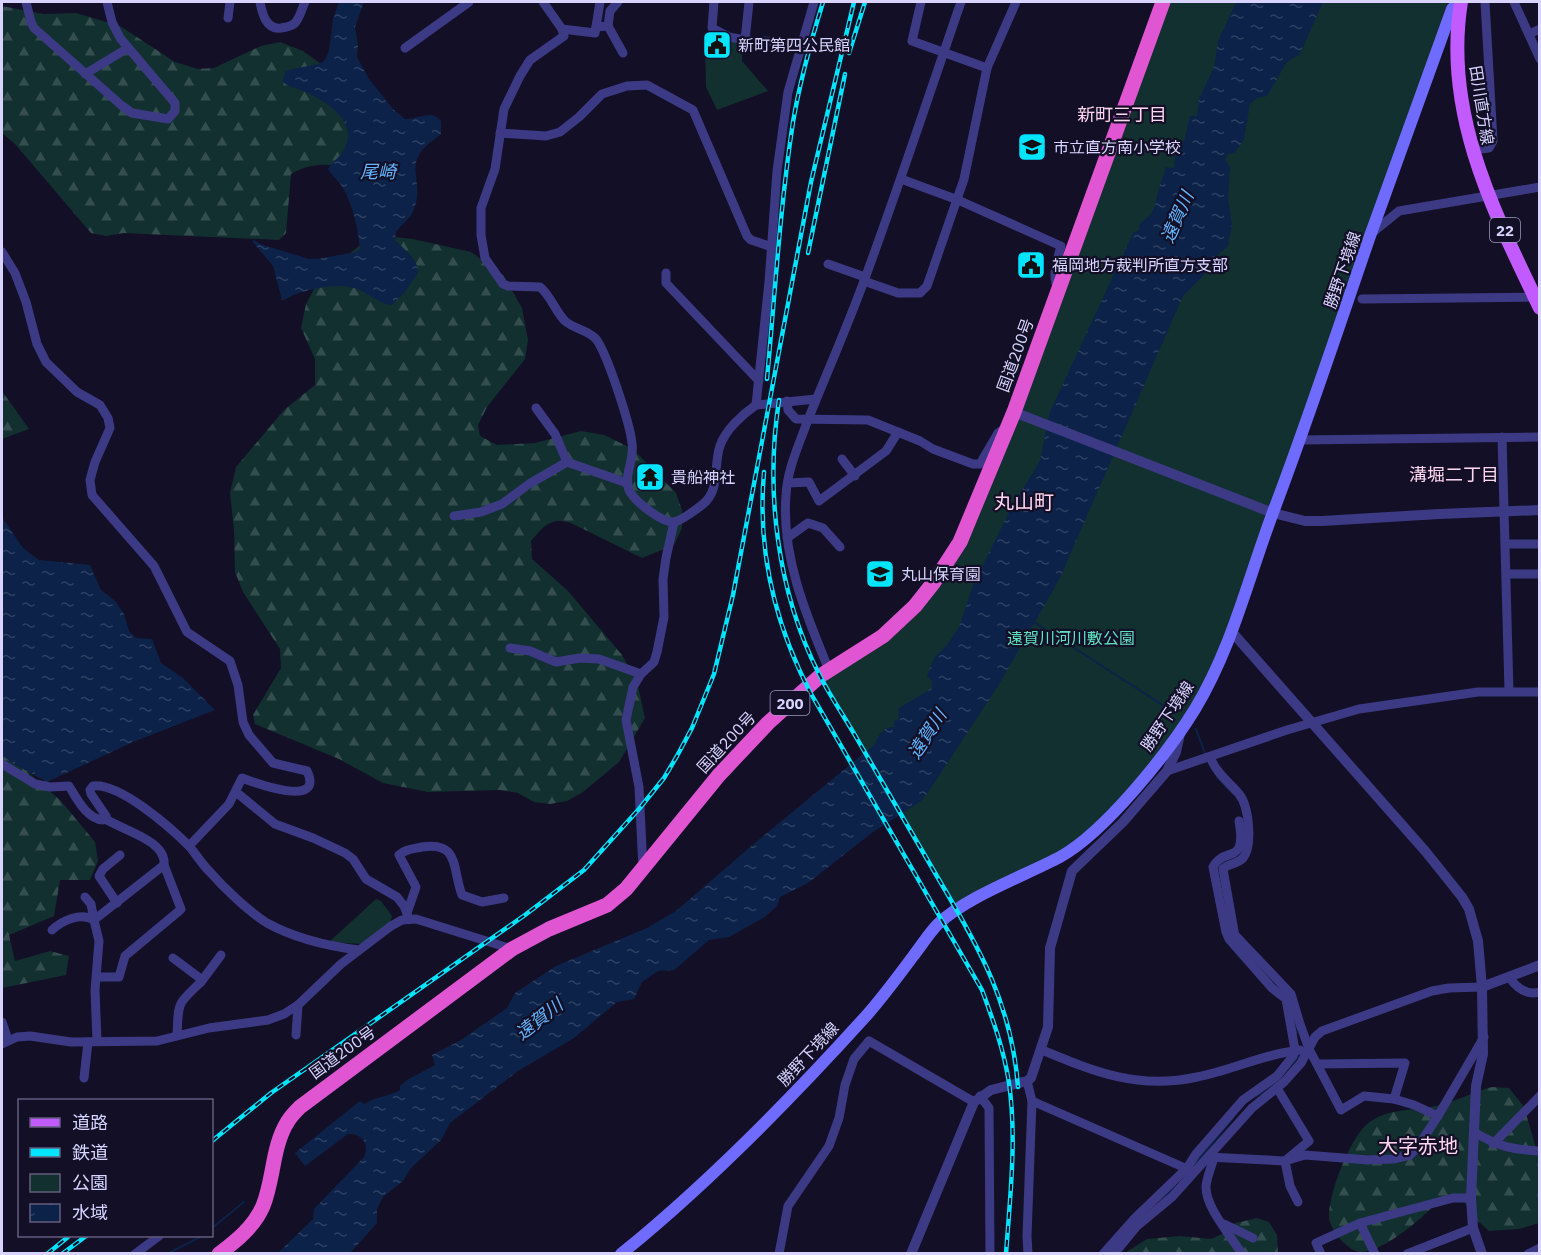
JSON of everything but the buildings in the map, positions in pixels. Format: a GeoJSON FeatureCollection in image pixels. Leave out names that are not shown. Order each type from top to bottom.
{"type":"FeatureCollection","features":[{"type":"Feature","properties":{"kind":"highway","name":"国道200号"},"geometry":{"type":"LineString","coordinates":[[219,1254],[238,1239],[263,1206],[281,1137],[287,1121],[300,1107],[512,950],[549,929],[607,905],[643,870],[719,775],[768,723],[820,676],[883,636],[915,606],[934,582],[960,542],[1006,429],[1017,413],[1059,289],[1163,2]]}},
{"type":"Feature","properties":{"kind":"main road","name":"田川直方線"},"geometry":{"type":"LineString","coordinates":[[1460,2],[1458,72],[1465,126],[1490,196],[1538,300]]}},
{"type":"Feature","properties":{"kind":"main road","name":"勝野下境線"},"geometry":{"type":"LineString","coordinates":[[621,1254],[755,1134],[810,1077],[870,1011],[936,925],[954,912],[1064,855],[1085,840],[1137,786],[1180,731],[1212,678],[1232,632],[1269,512],[1300,440],[1452,9],[1460,2]]}},
{"type":"Feature","properties":{"kind":"street"},"geometry":{"type":"LineString","coordinates":[[26,2],[34,28],[121,105],[132,113],[168,120],[175,111],[175,103],[120,39],[112,22],[107,2]]}},
{"type":"Feature","properties":{"kind":"street"},"geometry":{"type":"LineString","coordinates":[[260,2],[266,21],[277,28],[292,26],[297,21],[305,2]]}},
{"type":"Feature","properties":{"kind":"street"},"geometry":{"type":"LineString","coordinates":[[405,48],[469,2]]}},
{"type":"Feature","properties":{"kind":"street"},"geometry":{"type":"LineString","coordinates":[[543,2],[564,33],[562,38],[530,60],[520,75],[504,109],[495,168],[481,208],[481,235],[485,258],[503,284],[540,287],[566,322],[591,335],[598,342],[613,377],[632,442],[633,455],[627,483],[631,493],[645,508],[674,522],[710,498],[714,489],[720,445],[728,432],[748,411],[756,405],[816,399]]}},
{"type":"Feature","properties":{"kind":"street"},"geometry":{"type":"LineString","coordinates":[[562,29],[595,33],[600,2]]}},
{"type":"Feature","properties":{"kind":"street"},"geometry":{"type":"LineString","coordinates":[[618,2],[610,11],[608,26],[623,52]]}},
{"type":"Feature","properties":{"kind":"street"},"geometry":{"type":"LineString","coordinates":[[714,2],[712,28],[729,37],[745,40],[801,42]]}},
{"type":"Feature","properties":{"kind":"street"},"geometry":{"type":"LineString","coordinates":[[745,40],[747,2]]}},
{"type":"Feature","properties":{"kind":"street"},"geometry":{"type":"LineString","coordinates":[[756,405],[772,247],[777,171],[788,92],[814,2]]}},
{"type":"Feature","properties":{"kind":"street"},"geometry":{"type":"LineString","coordinates":[[921,2],[912,41],[987,68]]}},
{"type":"Feature","properties":{"kind":"street"},"geometry":{"type":"LineString","coordinates":[[830,670],[813,632],[798,585],[787,538],[786,493],[793,462],[816,399],[865,279],[902,179],[961,2]]}},
{"type":"Feature","properties":{"kind":"street"},"geometry":{"type":"LineString","coordinates":[[828,264],[898,293],[915,294],[924,290],[958,200],[987,68],[1016,2]]}},
{"type":"Feature","properties":{"kind":"street"},"geometry":{"type":"LineString","coordinates":[[1472,150],[1488,148],[1493,141],[1485,2]]}},
{"type":"Feature","properties":{"kind":"street"},"geometry":{"type":"LineString","coordinates":[[1514,2],[1539,59]]}},
{"type":"Feature","properties":{"kind":"street"},"geometry":{"type":"LineString","coordinates":[[226,3],[228,18]]}},
{"type":"Feature","properties":{"kind":"street"},"geometry":{"type":"LineString","coordinates":[[596,27],[608,26]]}},
{"type":"Feature","properties":{"kind":"street"},"geometry":{"type":"LineString","coordinates":[[1529,34],[1539,29]]}},
{"type":"Feature","properties":{"kind":"street"},"geometry":{"type":"LineString","coordinates":[[85,74],[128,48]]}},
{"type":"Feature","properties":{"kind":"street"},"geometry":{"type":"LineString","coordinates":[[500,133],[546,136],[560,132],[602,94],[627,86],[647,86],[693,110],[747,236],[751,240],[772,247]]}},
{"type":"Feature","properties":{"kind":"street"},"geometry":{"type":"LineString","coordinates":[[902,179],[958,200],[1061,246],[1054,282],[1059,289]]}},
{"type":"Feature","properties":{"kind":"street"},"geometry":{"type":"LineString","coordinates":[[1371,234],[1399,211],[1539,187]]}},
{"type":"Feature","properties":{"kind":"street"},"geometry":{"type":"LineString","coordinates":[[2,252],[15,273],[26,302],[37,344],[46,362],[76,392],[100,405],[108,418],[110,428],[94,462],[90,480],[92,495],[154,566],[187,632],[230,662],[238,685],[243,722],[249,735],[273,763],[308,771],[311,778],[306,789],[298,792],[266,788],[242,778],[230,804],[189,846]]}},
{"type":"Feature","properties":{"kind":"street"},"geometry":{"type":"LineString","coordinates":[[666,273],[666,283],[759,381]]}},
{"type":"Feature","properties":{"kind":"street"},"geometry":{"type":"LineString","coordinates":[[1362,299],[1538,300]]}},
{"type":"Feature","properties":{"kind":"street"},"geometry":{"type":"LineString","coordinates":[[787,401],[788,410],[796,418],[868,420],[920,441],[933,449],[980,464],[998,433],[1001,429],[1006,429]]}},
{"type":"Feature","properties":{"kind":"street"},"geometry":{"type":"LineString","coordinates":[[536,408],[555,434],[567,462],[627,483]]}},
{"type":"Feature","properties":{"kind":"street"},"geometry":{"type":"LineString","coordinates":[[1017,413],[1269,512],[1305,521],[1539,510]]}},
{"type":"Feature","properties":{"kind":"street"},"geometry":{"type":"LineString","coordinates":[[788,483],[809,482],[819,501],[886,452],[897,432]]}},
{"type":"Feature","properties":{"kind":"street"},"geometry":{"type":"LineString","coordinates":[[1502,437],[1509,691]]}},
{"type":"Feature","properties":{"kind":"street"},"geometry":{"type":"LineString","coordinates":[[1300,440],[1539,437]]}},
{"type":"Feature","properties":{"kind":"street"},"geometry":{"type":"LineString","coordinates":[[842,459],[855,476]]}},
{"type":"Feature","properties":{"kind":"street"},"geometry":{"type":"LineString","coordinates":[[454,516],[481,512],[502,504],[529,484],[567,462]]}},
{"type":"Feature","properties":{"kind":"street"},"geometry":{"type":"LineString","coordinates":[[643,870],[639,787],[626,720],[633,687],[641,674],[654,662],[663,627],[663,579],[674,522]]}},
{"type":"Feature","properties":{"kind":"street"},"geometry":{"type":"LineString","coordinates":[[787,538],[808,523],[823,528],[840,547]]}},
{"type":"Feature","properties":{"kind":"street"},"geometry":{"type":"LineString","coordinates":[[1506,544],[1539,544]]}},
{"type":"Feature","properties":{"kind":"street"},"geometry":{"type":"LineString","coordinates":[[1507,574],[1539,574]]}},
{"type":"Feature","properties":{"kind":"street"},"geometry":{"type":"LineString","coordinates":[[1232,632],[1462,897],[1474,923],[1482,987],[1484,1037],[1476,1086],[1471,1198],[1473,1228],[1482,1254]]}},
{"type":"Feature","properties":{"kind":"street"},"geometry":{"type":"LineString","coordinates":[[510,648],[530,651],[556,662],[580,658],[599,659],[641,674]]}},
{"type":"Feature","properties":{"kind":"street"},"geometry":{"type":"LineString","coordinates":[[1167,771],[1287,730],[1359,709],[1478,692],[1539,692]]}},
{"type":"Feature","properties":{"kind":"street"},"geometry":{"type":"LineString","coordinates":[[911,1254],[977,1099],[991,1089],[1027,1081],[1031,1078],[1048,1028],[1050,948],[1072,871],[1135,809],[1167,771],[1176,752],[1180,731]]}},
{"type":"Feature","properties":{"kind":"street"},"geometry":{"type":"LineString","coordinates":[[1114,1254],[1137,1226],[1172,1197],[1190,1170],[1196,1154],[1243,1100],[1277,1076],[1295,1050],[1286,999],[1272,988],[1229,939],[1226,932],[1213,867],[1218,861],[1236,853],[1239,848],[1245,832],[1242,799],[1227,784],[1208,758]]}},
{"type":"Feature","properties":{"kind":"street"},"geometry":{"type":"LineString","coordinates":[[2,764],[34,784],[50,787],[69,786],[90,815],[100,821],[104,818]]}},
{"type":"Feature","properties":{"kind":"street"},"geometry":{"type":"LineString","coordinates":[[104,818],[106,816],[104,811],[90,794],[93,786],[100,785],[113,789],[155,817],[189,846],[209,872],[266,922],[286,932],[326,946],[359,950]]}},
{"type":"Feature","properties":{"kind":"street"},"geometry":{"type":"LineString","coordinates":[[236,792],[275,824],[313,837],[345,853],[353,859],[366,879],[397,897],[408,916],[512,950]]}},
{"type":"Feature","properties":{"kind":"street"},"geometry":{"type":"LineString","coordinates":[[96,977],[119,977],[125,956],[180,909],[162,854],[141,835],[120,828],[104,818]]}},
{"type":"Feature","properties":{"kind":"street"},"geometry":{"type":"LineString","coordinates":[[1239,820],[1249,843],[1243,857],[1223,869],[1234,931],[1242,943],[1291,994],[1309,1049],[1341,1110],[1364,1096],[1394,1099],[1438,1116]]}},
{"type":"Feature","properties":{"kind":"street"},"geometry":{"type":"LineString","coordinates":[[2,1022],[5,1042],[30,1036],[71,1042],[157,1041],[209,1028],[268,1020],[284,1014],[298,1005],[341,964],[408,916],[416,887],[399,855],[404,850],[441,847],[447,851],[458,876],[462,895],[482,902],[504,898]]}},
{"type":"Feature","properties":{"kind":"street"},"geometry":{"type":"LineString","coordinates":[[117,903],[99,876],[102,869],[120,855]]}},
{"type":"Feature","properties":{"kind":"street"},"geometry":{"type":"LineString","coordinates":[[94,920],[164,865]]}},
{"type":"Feature","properties":{"kind":"street"},"geometry":{"type":"LineString","coordinates":[[84,1078],[93,1041],[99,942],[91,904],[86,897]]}},
{"type":"Feature","properties":{"kind":"street"},"geometry":{"type":"LineString","coordinates":[[52,930],[58,924],[76,918],[88,917],[94,920]]}},
{"type":"Feature","properties":{"kind":"street"},"geometry":{"type":"LineString","coordinates":[[177,1036],[177,1008],[180,1002],[201,982],[221,956]]}},
{"type":"Feature","properties":{"kind":"street"},"geometry":{"type":"LineString","coordinates":[[173,958],[199,975],[201,982]]}},
{"type":"Feature","properties":{"kind":"street"},"geometry":{"type":"LineString","coordinates":[[1102,1254],[1135,1218],[1163,1193],[1190,1170],[1211,1157],[1252,1108],[1277,1088],[1301,1063],[1315,1037],[1322,1031],[1431,991],[1482,987],[1539,965]]}},
{"type":"Feature","properties":{"kind":"street"},"geometry":{"type":"LineString","coordinates":[[1509,977],[1525,992],[1534,994],[1539,992]]}},
{"type":"Feature","properties":{"kind":"street"},"geometry":{"type":"LineString","coordinates":[[296,1035],[298,1005]]}},
{"type":"Feature","properties":{"kind":"street"},"geometry":{"type":"LineString","coordinates":[[1211,1157],[1285,1161],[1305,1155],[1368,1160],[1393,1159],[1410,1155],[1438,1116],[1484,1037]]}},
{"type":"Feature","properties":{"kind":"street"},"geometry":{"type":"LineString","coordinates":[[779,1254],[788,1206],[829,1146],[839,1118],[845,1085],[854,1059],[869,1041],[977,1099],[989,1108],[990,1254]]}},
{"type":"Feature","properties":{"kind":"street"},"geometry":{"type":"LineString","coordinates":[[1041,1050],[1097,1073],[1132,1081],[1169,1082],[1198,1077],[1270,1054],[1309,1049]]}},
{"type":"Feature","properties":{"kind":"street"},"geometry":{"type":"LineString","coordinates":[[1317,1064],[1405,1063],[1394,1099]]}},
{"type":"Feature","properties":{"kind":"street"},"geometry":{"type":"LineString","coordinates":[[1027,1081],[1032,1101],[1028,1254]]}},
{"type":"Feature","properties":{"kind":"street"},"geometry":{"type":"LineString","coordinates":[[1277,1088],[1309,1141],[1285,1161]]}},
{"type":"Feature","properties":{"kind":"street"},"geometry":{"type":"LineString","coordinates":[[1493,1144],[1539,1096]]}},
{"type":"Feature","properties":{"kind":"street"},"geometry":{"type":"LineString","coordinates":[[1032,1101],[1190,1170]]}},
{"type":"Feature","properties":{"kind":"street"},"geometry":{"type":"LineString","coordinates":[[1474,1132],[1493,1144],[1518,1150],[1539,1151]]}},
{"type":"Feature","properties":{"kind":"street"},"geometry":{"type":"LineString","coordinates":[[1211,1157],[1206,1186],[1207,1196],[1213,1210],[1242,1254]]}},
{"type":"Feature","properties":{"kind":"street"},"geometry":{"type":"LineString","coordinates":[[1285,1161],[1290,1186],[1298,1202]]}},
{"type":"Feature","properties":{"kind":"street"},"geometry":{"type":"LineString","coordinates":[[1322,1254],[1316,1243],[1360,1223],[1453,1198],[1471,1198]]}},
{"type":"Feature","properties":{"kind":"street"},"geometry":{"type":"LineString","coordinates":[[1222,1223],[1253,1238]]}},
{"type":"Feature","properties":{"kind":"street"},"geometry":{"type":"LineString","coordinates":[[1360,1223],[1374,1254]]}},
{"type":"Feature","properties":{"kind":"street"},"geometry":{"type":"LineString","coordinates":[[1407,1254],[1428,1250],[1473,1228]]}},
{"type":"Feature","properties":{"kind":"street"},"geometry":{"type":"LineString","coordinates":[[135,1254],[158,1237]]}},
{"type":"Feature","properties":{"kind":"street"},"geometry":{"type":"LineString","coordinates":[[1528,1254],[1539,1248]]}},
{"type":"Feature","properties":{"kind":"green space","name":"遠賀川河川敷公園"},"geometry":{"type":"Polygon","coordinates":[[[1170,2],[1449,2],[1209,676],[1186,716],[1133,786],[1083,835],[1056,854],[956,905],[821,682],[944,579],[1170,2]]]}},
{"type":"Feature","properties":{"kind":"green space"},"geometry":{"type":"Polygon","coordinates":[[[2,6],[43,14],[76,13],[120,26],[175,62],[198,69],[214,68],[261,46],[280,42],[303,51],[331,71],[361,102],[353,166],[314,165],[291,174],[286,233],[279,240],[124,233],[106,236],[91,233],[15,144],[2,133],[2,6]]]}},
{"type":"Feature","properties":{"kind":"green space"},"geometry":{"type":"Polygon","coordinates":[[[712,32],[742,44],[742,61],[768,91],[717,110],[706,87],[705,46],[712,32]]]}},
{"type":"Feature","properties":{"kind":"green space"},"geometry":{"type":"Polygon","coordinates":[[[384,236],[413,239],[471,252],[503,275],[522,308],[528,340],[525,359],[487,407],[478,425],[480,436],[497,445],[535,443],[581,431],[604,435],[633,449],[676,493],[682,510],[682,528],[674,545],[642,558],[564,521],[548,524],[531,541],[532,559],[568,591],[622,655],[637,682],[645,718],[619,762],[583,792],[567,801],[550,804],[534,802],[518,793],[500,790],[428,792],[383,783],[339,759],[255,724],[253,715],[281,668],[280,649],[243,592],[235,572],[230,493],[236,467],[284,410],[315,385],[315,359],[301,328],[306,304],[320,278],[365,241],[384,236]]]}},
{"type":"Feature","properties":{"kind":"green space"},"geometry":{"type":"Polygon","coordinates":[[[2,391],[29,429],[2,439],[2,391]]]}},
{"type":"Feature","properties":{"kind":"green space"},"geometry":{"type":"Polygon","coordinates":[[[2,752],[61,801],[95,842],[98,861],[90,880],[60,880],[54,916],[9,935],[15,961],[50,951],[69,956],[66,975],[2,988],[2,752]]]}},
{"type":"Feature","properties":{"kind":"green space"},"geometry":{"type":"Polygon","coordinates":[[[376,899],[381,901],[392,916],[390,924],[363,944],[329,942],[376,899]]]}},
{"type":"Feature","properties":{"kind":"green space"},"geometry":{"type":"Polygon","coordinates":[[[1492,1087],[1509,1088],[1524,1107],[1539,1158],[1539,1223],[1519,1229],[1489,1231],[1478,1221],[1461,1198],[1434,1206],[1401,1234],[1377,1248],[1359,1252],[1344,1243],[1336,1234],[1329,1218],[1332,1196],[1347,1155],[1366,1125],[1390,1113],[1443,1104],[1492,1087]]]}},
{"type":"Feature","properties":{"kind":"green space"},"geometry":{"type":"Polygon","coordinates":[[[1257,1218],[1269,1222],[1277,1235],[1278,1253],[1123,1254],[1147,1239],[1180,1236],[1211,1239],[1224,1233],[1232,1224],[1257,1218]]]}},
{"type":"Feature","properties":{"kind":"water","name":"尾崎"},"geometry":{"type":"Polygon","coordinates":[[[339,2],[364,2],[355,27],[357,57],[369,79],[393,109],[405,119],[433,115],[441,121],[441,134],[425,147],[418,157],[415,206],[411,215],[397,230],[395,237],[414,260],[418,273],[405,292],[392,305],[383,303],[359,290],[341,286],[312,289],[282,300],[273,266],[252,241],[309,259],[357,252],[360,249],[350,202],[341,185],[328,169],[347,141],[348,131],[344,122],[331,107],[283,81],[285,72],[288,70],[324,61],[329,51],[333,19],[339,2]]]}},
{"type":"Feature","properties":{"kind":"water","name":"遠賀川"},"geometry":{"type":"Polygon","coordinates":[[[1236,2],[1323,2],[1300,54],[1287,62],[1267,96],[1257,98],[1250,104],[1244,139],[1235,153],[1228,154],[1225,160],[1230,167],[1228,198],[1232,224],[1228,246],[1210,261],[1204,275],[1183,296],[1059,580],[998,686],[927,794],[920,802],[873,832],[808,883],[780,897],[777,906],[765,917],[729,937],[709,940],[674,970],[658,971],[642,982],[634,999],[617,1002],[574,1038],[518,1071],[450,1123],[441,1140],[411,1168],[403,1181],[383,1197],[377,1209],[377,1223],[350,1253],[277,1254],[313,1219],[314,1209],[364,1157],[366,1148],[361,1137],[348,1134],[305,1166],[295,1153],[360,1101],[364,1104],[396,1092],[407,1080],[435,1065],[432,1055],[461,1040],[507,1008],[515,993],[556,966],[647,928],[676,911],[874,745],[884,730],[894,727],[894,721],[898,720],[899,708],[932,688],[932,681],[927,676],[934,658],[947,645],[959,627],[973,585],[1012,506],[1040,461],[1049,414],[1133,233],[1139,230],[1140,223],[1154,209],[1166,167],[1174,168],[1179,145],[1184,141],[1190,116],[1197,116],[1199,99],[1214,67],[1218,41],[1236,2]]]}},
{"type":"Feature","properties":{"kind":"water"},"geometry":{"type":"Polygon","coordinates":[[[2,517],[23,548],[39,560],[90,565],[101,590],[115,601],[124,614],[129,631],[136,638],[152,639],[161,663],[183,678],[215,710],[133,742],[47,782],[2,755],[2,517]]]}},
{"type":"Feature","properties":{"kind":"waterway"},"geometry":{"type":"LineString","coordinates":[[1034,622],[1175,713]]}},
{"type":"Feature","properties":{"kind":"waterway"},"geometry":{"type":"LineString","coordinates":[[1196,729],[1206,756]]}},
{"type":"Feature","properties":{"kind":"waterway"},"geometry":{"type":"LineString","coordinates":[[1217,777],[1233,794]]}},
{"type":"Feature","properties":{"kind":"waterway"},"geometry":{"type":"LineString","coordinates":[[1220,867],[1221,863],[1229,860]]}},
{"type":"Feature","properties":{"kind":"waterway"},"geometry":{"type":"LineString","coordinates":[[1295,1021],[1297,1033]]}},
{"type":"Feature","properties":{"kind":"waterway"},"geometry":{"type":"LineString","coordinates":[[1288,1069],[1300,1055]]}},
{"type":"Feature","properties":{"kind":"waterway"},"geometry":{"type":"LineString","coordinates":[[1257,1096],[1276,1082]]}},
{"type":"Feature","properties":{"kind":"waterway"},"geometry":{"type":"LineString","coordinates":[[1195,1164],[1233,1118]]}},
{"type":"Feature","properties":{"kind":"waterway"},"geometry":{"type":"LineString","coordinates":[[1161,1200],[1176,1186]]}},
{"type":"Feature","properties":{"kind":"waterway"},"geometry":{"type":"LineString","coordinates":[[213,1227],[244,1202]]}},
{"type":"Feature","properties":{"kind":"waterway"},"geometry":{"type":"LineString","coordinates":[[167,1254],[200,1237]]}},
{"type":"Feature","properties":{"kind":"railway"},"geometry":{"type":"LineString","coordinates":[[767,379],[788,154],[799,91],[823,2]]}},
{"type":"Feature","properties":{"kind":"railway"},"geometry":{"type":"LineString","coordinates":[[213,1140],[271,1093],[525,915],[584,870],[639,809],[664,778],[677,756],[692,728],[714,674],[733,595],[811,182],[854,2]]}},
{"type":"Feature","properties":{"kind":"railway"},"geometry":{"type":"LineString","coordinates":[[849,53],[865,2]]}},
{"type":"Feature","properties":{"kind":"railway"},"geometry":{"type":"LineString","coordinates":[[808,253],[845,74]]}},
{"type":"Feature","properties":{"kind":"railway"},"geometry":{"type":"LineString","coordinates":[[779,400],[773,470],[774,505],[784,575],[793,609],[823,682],[980,953],[1009,1029],[1018,1087]]}},
{"type":"Feature","properties":{"kind":"railway"},"geometry":{"type":"LineString","coordinates":[[764,472],[763,529],[766,558],[778,613],[787,640],[810,692],[982,990],[998,1035],[1009,1083],[1012,1125],[1012,1168],[1006,1254]]}},
{"type":"Feature","properties":{"kind":"railway"},"geometry":{"type":"LineString","coordinates":[[47,1254],[68,1237]]}},
{"type":"Feature","properties":{"kind":"railway"},"geometry":{"type":"LineString","coordinates":[[62,1254],[85,1237]]}},
{"type":"Feature","properties":{"kind":"place","name":"新町第四公民館"},"geometry":{"type":"Point","coordinates":[717,45]}},
{"type":"Feature","properties":{"kind":"place","name":"市立直方南小学校"},"geometry":{"type":"Point","coordinates":[1032,147]}},
{"type":"Feature","properties":{"kind":"place","name":"福岡地方裁判所直方支部"},"geometry":{"type":"Point","coordinates":[1031,265]}},
{"type":"Feature","properties":{"kind":"place","name":"貴船神社"},"geometry":{"type":"Point","coordinates":[650,477]}},
{"type":"Feature","properties":{"kind":"place","name":"丸山保育園"},"geometry":{"type":"Point","coordinates":[880,574]}},
{"type":"Feature","properties":{"kind":"district","name":"新町三丁目"},"geometry":{"type":"Point","coordinates":[1122,114]}},
{"type":"Feature","properties":{"kind":"district","name":"溝堀二丁目"},"geometry":{"type":"Point","coordinates":[1454,474]}},
{"type":"Feature","properties":{"kind":"district","name":"丸山町"},"geometry":{"type":"Point","coordinates":[1024,501]}},
{"type":"Feature","properties":{"kind":"district","name":"大字赤地"},"geometry":{"type":"Point","coordinates":[1418,1145]}}]}
